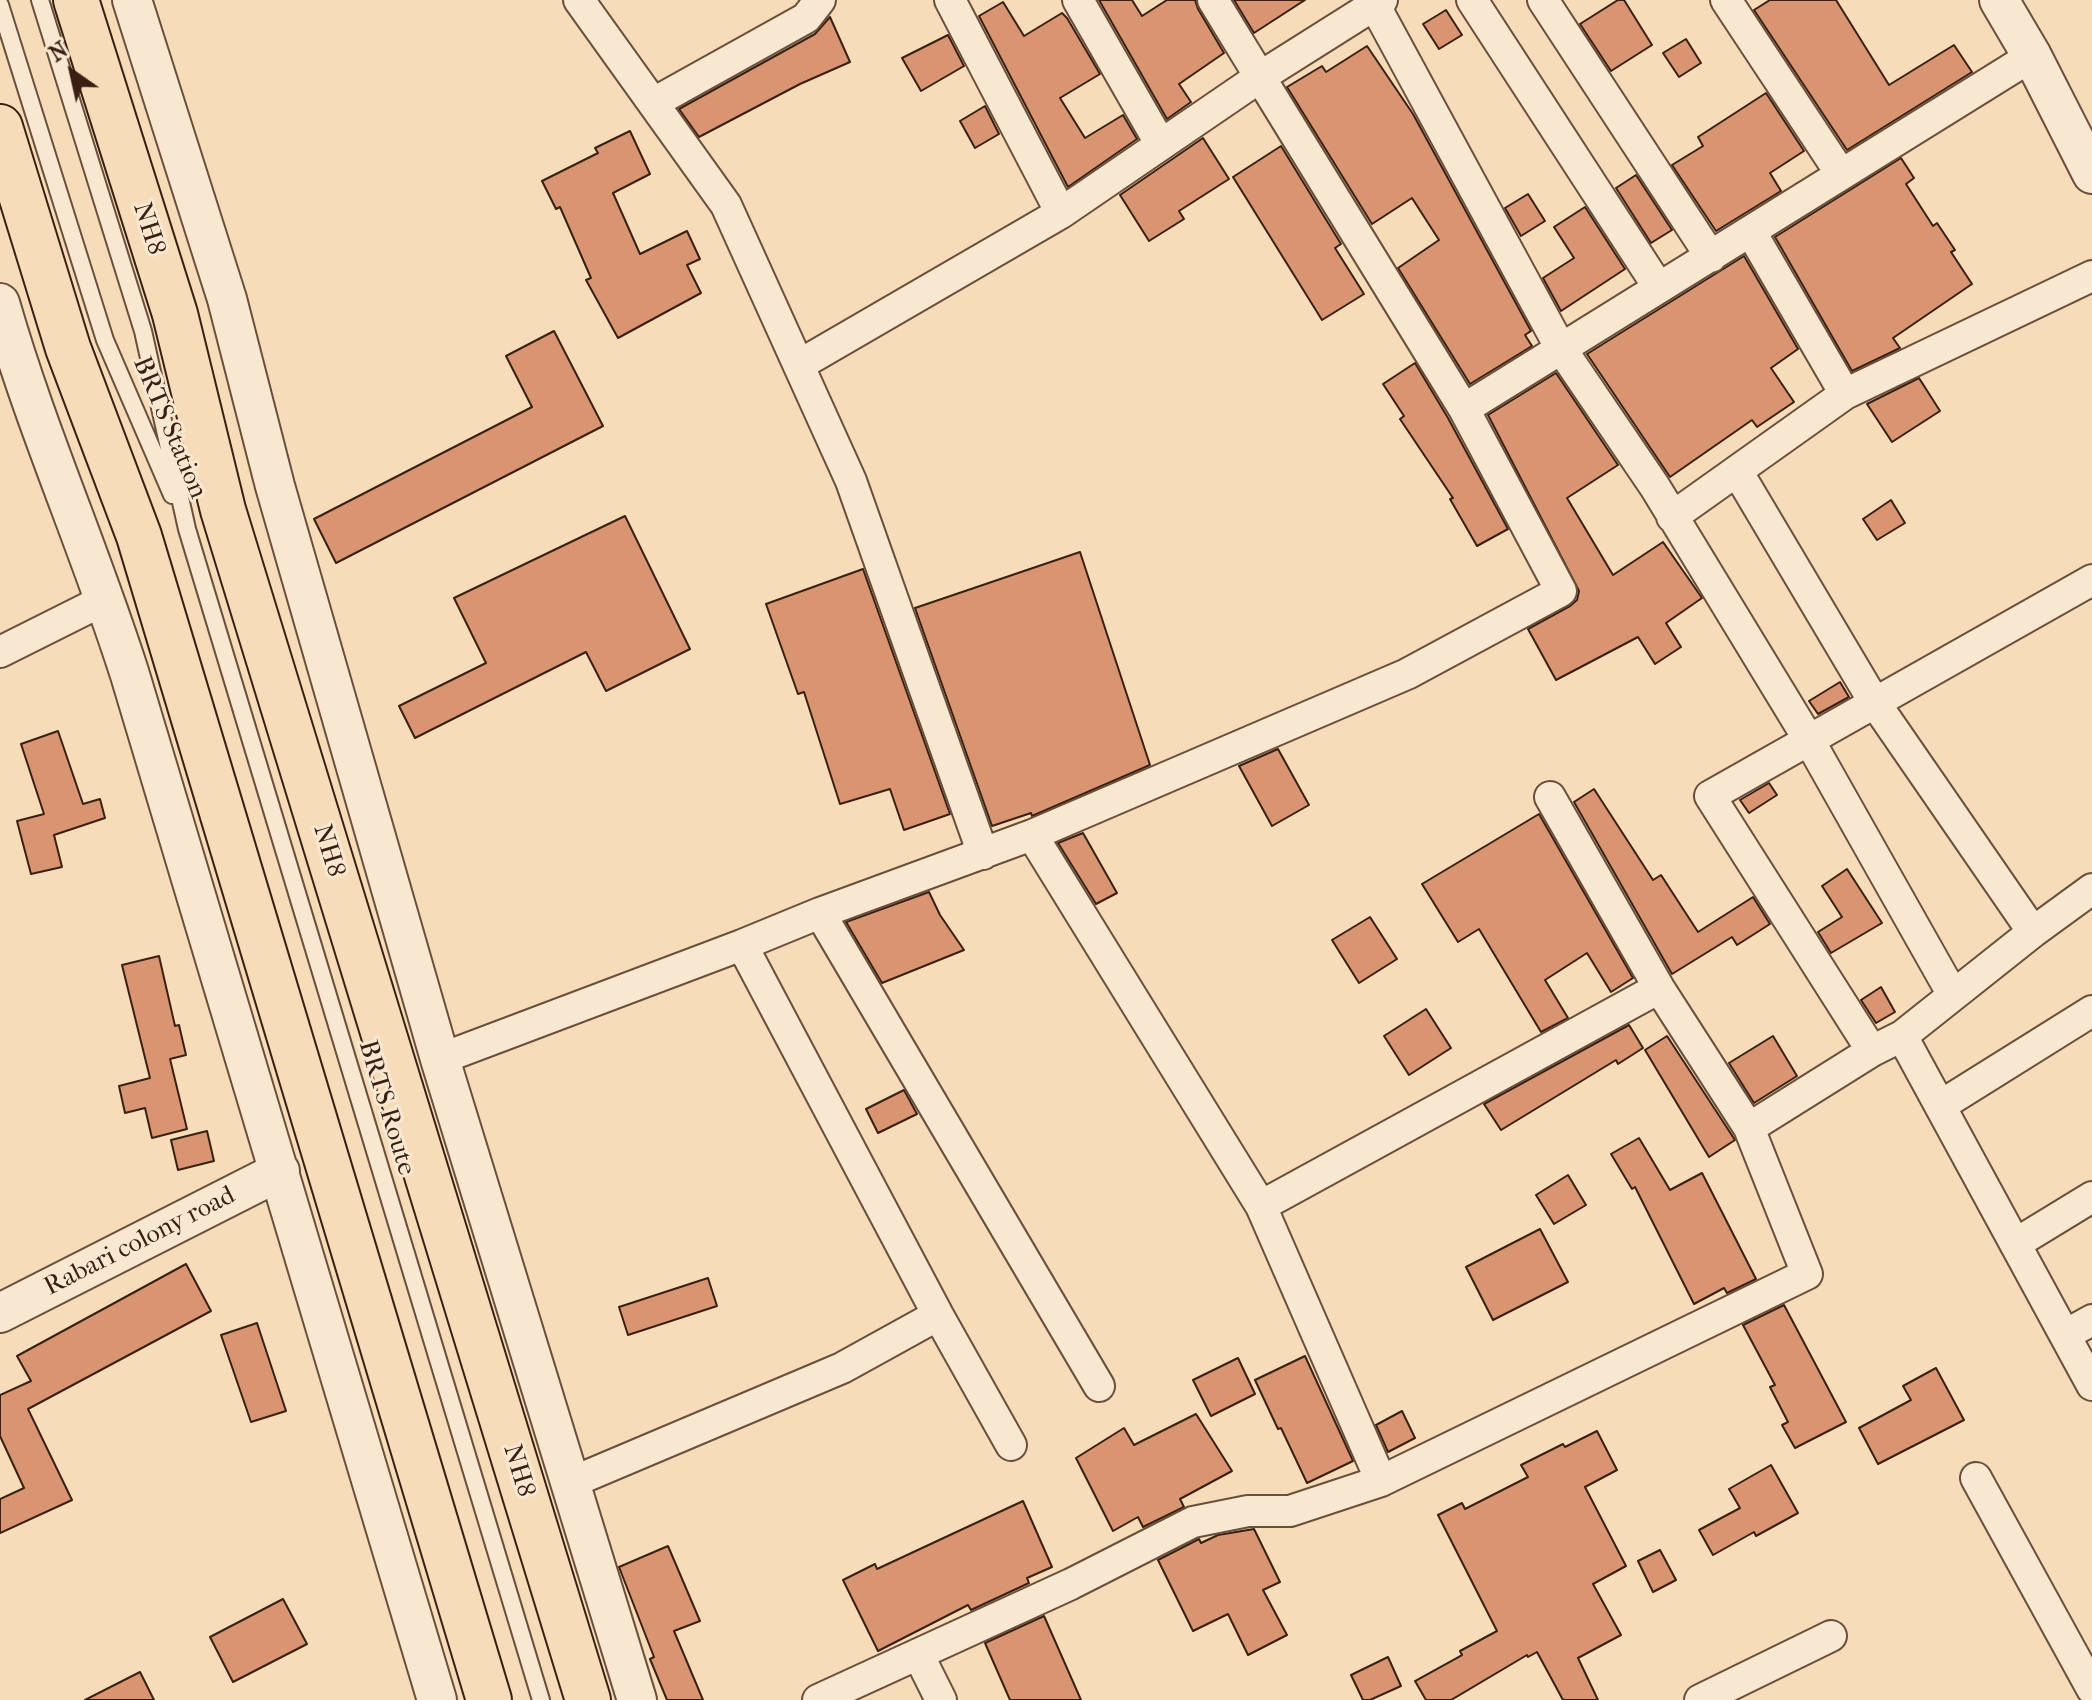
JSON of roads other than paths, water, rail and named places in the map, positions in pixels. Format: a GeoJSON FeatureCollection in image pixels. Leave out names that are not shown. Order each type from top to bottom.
{"type":"FeatureCollection","features":[{"type":"Feature","properties":{"kind":"main road","name":"NH8"},"geometry":{"type":"LineString","coordinates":[[76,0],[175,314],[223,510],[588,1700]]}},
{"type":"Feature","properties":{"kind":"main road"},"geometry":{"type":"LineString","coordinates":[[0,127],[68,348],[139,536],[489,1700]]}},
{"type":"Feature","properties":{"kind":"street"},"geometry":{"type":"LineString","coordinates":[[132,0],[227,299],[279,501],[440,1059],[637,1700]]}},
{"type":"Feature","properties":{"kind":"street"},"geometry":{"type":"LineString","coordinates":[[579,0],[726,205],[851,481],[983,854]]}},
{"type":"Feature","properties":{"kind":"street"},"geometry":{"type":"LineString","coordinates":[[655,102],[806,18],[820,0]]}},
{"type":"Feature","properties":{"kind":"street"},"geometry":{"type":"LineString","coordinates":[[950,0],[1061,213]]}},
{"type":"Feature","properties":{"kind":"street"},"geometry":{"type":"LineString","coordinates":[[1078,0],[1160,143]]}},
{"type":"Feature","properties":{"kind":"street"},"geometry":{"type":"LineString","coordinates":[[440,1059],[1032,835],[1407,674],[1561,591],[1464,409],[1213,0]]}},
{"type":"Feature","properties":{"kind":"street"},"geometry":{"type":"LineString","coordinates":[[1472,0],[1659,288]]}},
{"type":"Feature","properties":{"kind":"street"},"geometry":{"type":"LineString","coordinates":[[1543,0],[1711,257]]}},
{"type":"Feature","properties":{"kind":"street"},"geometry":{"type":"LineString","coordinates":[[1726,0],[1841,174]]}},
{"type":"Feature","properties":{"kind":"street"},"geometry":{"type":"LineString","coordinates":[[1999,0],[2032,56],[2092,174]]}},
{"type":"Feature","properties":{"kind":"street"},"geometry":{"type":"LineString","coordinates":[[2027,0],[2092,118]]}},
{"type":"Feature","properties":{"kind":"street"},"geometry":{"type":"LineString","coordinates":[[799,365],[1061,213],[1160,143],[1378,2],[1560,347],[1655,487],[1809,740],[1953,995]]}},
{"type":"Feature","properties":{"kind":"street"},"geometry":{"type":"LineString","coordinates":[[1464,409],[2032,56]]}},
{"type":"Feature","properties":{"kind":"street"},"geometry":{"type":"LineString","coordinates":[[1751,232],[1845,394]]}},
{"type":"Feature","properties":{"kind":"street"},"geometry":{"type":"LineString","coordinates":[[1672,517],[1845,394],[2092,276]]}},
{"type":"Feature","properties":{"kind":"street"},"geometry":{"type":"LineString","coordinates":[[0,303],[19,369],[106,599],[280,1171],[434,1699]]}},
{"type":"Feature","properties":{"kind":"street"},"geometry":{"type":"LineString","coordinates":[[1737,471],[1875,702],[2033,932]]}},
{"type":"Feature","properties":{"kind":"street"},"geometry":{"type":"LineString","coordinates":[[1872,1051],[1710,796],[2092,580]]}},
{"type":"Feature","properties":{"kind":"street"},"geometry":{"type":"LineString","coordinates":[[0,652],[106,599]]}},
{"type":"Feature","properties":{"kind":"street"},"geometry":{"type":"LineString","coordinates":[[818,1700],[1071,1584],[1193,1522],[1248,1511],[1290,1511],[1381,1481],[1807,1274],[1749,1128],[1659,988],[1550,797]]}},
{"type":"Feature","properties":{"kind":"street"},"geometry":{"type":"LineString","coordinates":[[1032,835],[1261,1206],[1381,1481]]}},
{"type":"Feature","properties":{"kind":"street"},"geometry":{"type":"LineString","coordinates":[[1749,1128],[1872,1051],[1902,1036],[2092,889]]}},
{"type":"Feature","properties":{"kind":"street"},"geometry":{"type":"LineString","coordinates":[[820,913],[857,971],[1099,1386]]}},
{"type":"Feature","properties":{"kind":"street"},"geometry":{"type":"LineString","coordinates":[[742,945],[938,1315],[1011,1445]]}},
{"type":"Feature","properties":{"kind":"street"},"geometry":{"type":"LineString","coordinates":[[1261,1206],[1659,988]]}},
{"type":"Feature","properties":{"kind":"street"},"geometry":{"type":"LineString","coordinates":[[1940,1106],[2092,1011]]}},
{"type":"Feature","properties":{"kind":"street"},"geometry":{"type":"LineString","coordinates":[[1902,1036],[2092,1385]]}},
{"type":"Feature","properties":{"kind":"street","name":"Rabari colony road"},"geometry":{"type":"LineString","coordinates":[[0,1313],[280,1171]]}},
{"type":"Feature","properties":{"kind":"street"},"geometry":{"type":"LineString","coordinates":[[2015,1244],[2092,1197]]}},
{"type":"Feature","properties":{"kind":"street"},"geometry":{"type":"LineString","coordinates":[[570,1483],[842,1368],[938,1315]]}},
{"type":"Feature","properties":{"kind":"street"},"geometry":{"type":"LineString","coordinates":[[2065,1335],[2092,1320]]}},
{"type":"Feature","properties":{"kind":"street"},"geometry":{"type":"LineString","coordinates":[[1976,1478],[2092,1689]]}},
{"type":"Feature","properties":{"kind":"street"},"geometry":{"type":"LineString","coordinates":[[1700,1700],[1831,1636]]}},
{"type":"Feature","properties":{"kind":"street"},"geometry":{"type":"LineString","coordinates":[[918,1654],[941,1700]]}},
{"type":"Feature","properties":{"kind":"lane","name":"BRTS Station"},"geometry":{"type":"LineString","coordinates":[[40,0],[143,331],[187,529]]}},
{"type":"Feature","properties":{"kind":"lane","name":"BRTS Station"},"geometry":{"type":"LineString","coordinates":[[0,5],[105,340],[187,529]]}},
{"type":"Feature","properties":{"kind":"lane","name":"BRTS Route"},"geometry":{"type":"LineString","coordinates":[[187,529],[541,1700]]}}]}
